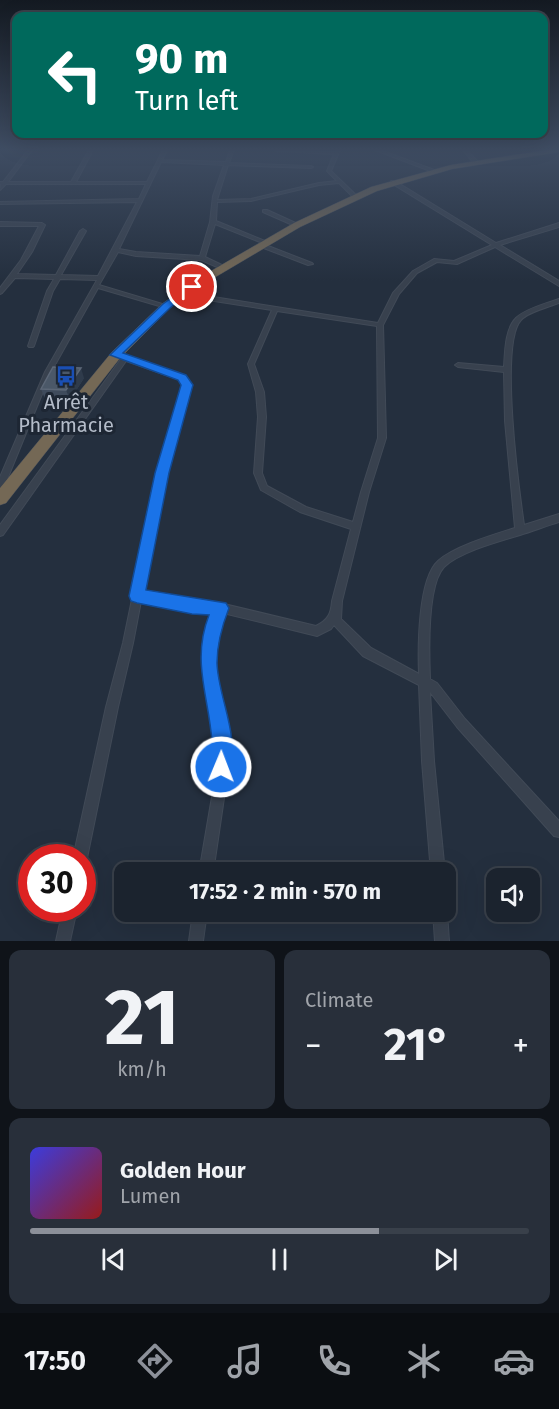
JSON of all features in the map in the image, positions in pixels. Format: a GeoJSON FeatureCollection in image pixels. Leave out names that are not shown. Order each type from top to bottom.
{"type":"FeatureCollection","features":[{"type":"Feature","properties":{"kind":"highway"},"geometry":{"type":"LineString","coordinates":[[0,499],[120,356],[166,306],[224,268],[297,225],[361,194]]}},
{"type":"Feature","properties":{"kind":"street"},"geometry":{"type":"LineString","coordinates":[[0,488],[48,372],[116,250],[144,194]]}},
{"type":"Feature","properties":{"kind":"street"},"geometry":{"type":"LineString","coordinates":[[202,258],[213,222],[216,194]]}},
{"type":"Feature","properties":{"kind":"street"},"geometry":{"type":"LineString","coordinates":[[216,201],[251,200],[273,194]]}},
{"type":"Feature","properties":{"kind":"street"},"geometry":{"type":"LineString","coordinates":[[415,194],[559,279]]}},
{"type":"Feature","properties":{"kind":"street"},"geometry":{"type":"LineString","coordinates":[[0,203],[141,200]]}},
{"type":"Feature","properties":{"kind":"street"},"geometry":{"type":"LineString","coordinates":[[265,211],[297,225]]}},
{"type":"Feature","properties":{"kind":"street"},"geometry":{"type":"LineString","coordinates":[[213,222],[310,264]]}},
{"type":"Feature","properties":{"kind":"street"},"geometry":{"type":"LineString","coordinates":[[0,224],[42,225],[30,252],[0,292]]}},
{"type":"Feature","properties":{"kind":"street"},"geometry":{"type":"LineString","coordinates":[[559,225],[499,244],[455,263],[436,260],[415,272],[396,293],[380,325],[381,438],[337,601],[336,615],[338,623],[367,652],[433,687],[461,723],[559,831]]}},
{"type":"Feature","properties":{"kind":"street"},"geometry":{"type":"LineString","coordinates":[[31,346],[43,306],[83,231]]}},
{"type":"Feature","properties":{"kind":"street"},"geometry":{"type":"LineString","coordinates":[[499,244],[559,284]]}},
{"type":"Feature","properties":{"kind":"street"},"geometry":{"type":"LineString","coordinates":[[116,250],[136,254],[202,258],[224,268]]}},
{"type":"Feature","properties":{"kind":"street"},"geometry":{"type":"LineString","coordinates":[[14,276],[100,278]]}},
{"type":"Feature","properties":{"kind":"street"},"geometry":{"type":"LineString","coordinates":[[96,286],[166,306]]}},
{"type":"Feature","properties":{"kind":"street"},"geometry":{"type":"LineString","coordinates":[[182,294],[380,325]]}},
{"type":"Feature","properties":{"kind":"street"},"geometry":{"type":"LineString","coordinates":[[520,531],[510,440],[508,350],[514,324],[518,318],[559,301]]}},
{"type":"Feature","properties":{"kind":"street"},"geometry":{"type":"LineString","coordinates":[[275,309],[251,364],[260,392],[262,417],[258,473],[261,483],[264,488],[303,510],[357,527]]}},
{"type":"Feature","properties":{"kind":"street"},"geometry":{"type":"LineString","coordinates":[[0,532],[120,356],[182,378],[187,385],[162,473],[83,844]]}},
{"type":"Feature","properties":{"kind":"street"},"geometry":{"type":"LineString","coordinates":[[458,365],[508,370]]}},
{"type":"Feature","properties":{"kind":"street"},"geometry":{"type":"LineString","coordinates":[[437,862],[423,683],[423,640],[427,593],[438,567],[456,556],[559,518]]}},
{"type":"Feature","properties":{"kind":"street"},"geometry":{"type":"LineString","coordinates":[[137,596],[192,607],[220,608],[317,631],[327,626],[336,615]]}},
{"type":"Feature","properties":{"kind":"street"},"geometry":{"type":"LineString","coordinates":[[208,862],[219,791],[222,743],[208,664],[212,630],[220,608]]}},
{"type":"Feature","properties":{"kind":"street"},"geometry":{"type":"LineString","coordinates":[[63,941],[67,922]]}},
{"type":"Feature","properties":{"kind":"street"},"geometry":{"type":"LineString","coordinates":[[196,941],[199,922]]}},
{"type":"Feature","properties":{"kind":"street"},"geometry":{"type":"LineString","coordinates":[[441,922],[442,941]]}},
{"type":"Feature","properties":{"kind":"building"},"geometry":{"type":"Polygon","coordinates":[[[53,367],[81,368],[66,390],[41,389],[53,367]]]}},
{"type":"Feature","properties":{"kind":"place","name":"Arrêt Pharmacie"},"geometry":{"type":"Point","coordinates":[66,376]}},
{"type":"Feature","properties":{"kind":"route"},"geometry":{"type":"LineString","coordinates":[[192,287],[149,321],[116,355],[160,369],[186,381],[187,385],[162,473],[137,596],[192,607],[220,608],[212,630],[208,664],[222,743],[221,767]]}}]}
